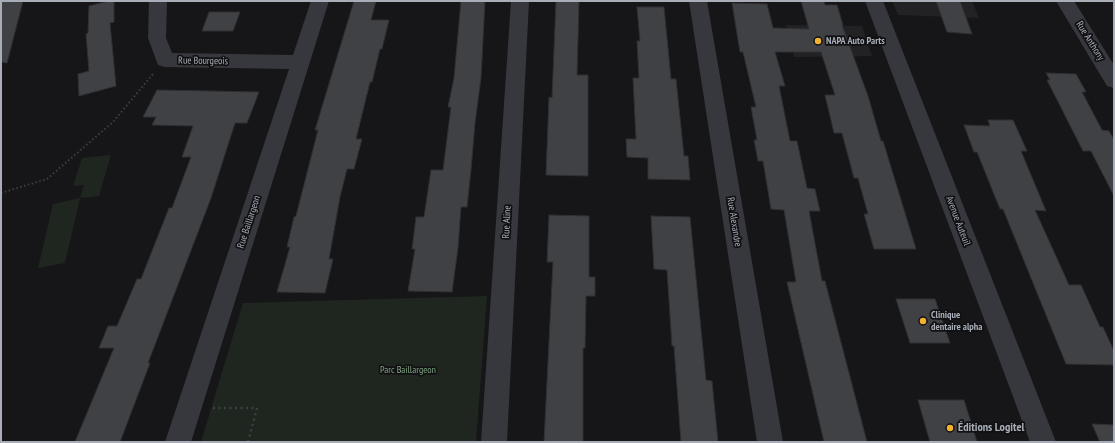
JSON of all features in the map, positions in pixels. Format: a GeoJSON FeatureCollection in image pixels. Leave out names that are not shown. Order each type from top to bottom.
{"type":"FeatureCollection","features":[{"type":"Feature","properties":{"kind":"street","name":"Rue Bourgeois"},"geometry":{"type":"LineString","coordinates":[[158,1],[157,38],[165,60],[301,62]]}},
{"type":"Feature","properties":{"kind":"street","name":"Rue Baillargeon"},"geometry":{"type":"LineString","coordinates":[[178,442],[320,1]]}},
{"type":"Feature","properties":{"kind":"street","name":"Rue Aline"},"geometry":{"type":"LineString","coordinates":[[494,442],[520,1]]}},
{"type":"Feature","properties":{"kind":"street","name":"Rue Alexandre"},"geometry":{"type":"LineString","coordinates":[[698,1],[770,442]]}},
{"type":"Feature","properties":{"kind":"street","name":"Avenue Auteuil"},"geometry":{"type":"LineString","coordinates":[[874,1],[1043,442]]}},
{"type":"Feature","properties":{"kind":"street","name":"Rue Anthony"},"geometry":{"type":"LineString","coordinates":[[1065,1],[1114,81]]}},
{"type":"Feature","properties":{"kind":"path"},"geometry":{"type":"LineString","coordinates":[[1,193],[47,179],[113,122],[165,60]]}},
{"type":"Feature","properties":{"kind":"path"},"geometry":{"type":"LineString","coordinates":[[188,408],[257,408],[248,442]]}},
{"type":"Feature","properties":{"kind":"shaded area"},"geometry":{"type":"Polygon","coordinates":[[[892,1],[972,1],[979,18],[898,15],[892,1]]]}},
{"type":"Feature","properties":{"kind":"shaded area"},"geometry":{"type":"Polygon","coordinates":[[[786,25],[862,26],[872,56],[794,57],[786,25]]]}},
{"type":"Feature","properties":{"kind":"green space"},"geometry":{"type":"Polygon","coordinates":[[[111,155],[99,196],[80,198],[84,185],[73,186],[82,158],[111,155]]]}},
{"type":"Feature","properties":{"kind":"green space"},"geometry":{"type":"Polygon","coordinates":[[[80,198],[65,263],[38,268],[53,204],[80,198]]]}},
{"type":"Feature","properties":{"kind":"green space","name":"Parc Baillargeon"},"geometry":{"type":"Polygon","coordinates":[[[487,296],[476,442],[201,442],[243,303],[487,296]]]}},
{"type":"Feature","properties":{"kind":"building"},"geometry":{"type":"Polygon","coordinates":[[[1,1],[23,1],[7,63],[1,62],[1,1]]]}},
{"type":"Feature","properties":{"kind":"building"},"geometry":{"type":"Polygon","coordinates":[[[114,1],[114,22],[110,23],[116,86],[79,96],[78,74],[89,71],[86,34],[88,33],[89,6],[114,1]]]}},
{"type":"Feature","properties":{"kind":"building"},"geometry":{"type":"Polygon","coordinates":[[[354,1],[376,1],[371,20],[389,20],[372,82],[370,82],[356,139],[362,139],[354,169],[347,169],[340,197],[329,259],[333,259],[325,293],[277,292],[290,247],[287,247],[294,217],[296,216],[318,130],[315,130],[354,1]]]}},
{"type":"Feature","properties":{"kind":"building"},"geometry":{"type":"Polygon","coordinates":[[[461,1],[485,1],[481,78],[467,207],[461,207],[458,248],[452,292],[408,291],[415,249],[412,249],[416,217],[424,217],[431,170],[443,170],[451,107],[448,107],[454,78],[461,1]]]}},
{"type":"Feature","properties":{"kind":"building"},"geometry":{"type":"Polygon","coordinates":[[[556,1],[579,1],[577,75],[588,75],[588,176],[546,175],[549,97],[552,98],[556,1]]]}},
{"type":"Feature","properties":{"kind":"building"},"geometry":{"type":"Polygon","coordinates":[[[801,1],[824,1],[825,5],[837,5],[842,25],[868,96],[881,141],[883,141],[916,249],[874,249],[864,214],[868,214],[858,178],[854,178],[842,133],[834,133],[825,95],[835,95],[821,52],[775,52],[785,86],[779,86],[790,141],[797,141],[807,188],[815,189],[820,211],[809,211],[822,281],[825,281],[867,442],[824,442],[787,282],[796,282],[784,210],[771,209],[763,161],[758,161],[754,140],[757,140],[751,107],[756,107],[743,52],[740,52],[732,3],[767,4],[773,28],[809,29],[801,1]]]}},
{"type":"Feature","properties":{"kind":"building"},"geometry":{"type":"Polygon","coordinates":[[[936,1],[960,1],[972,34],[947,32],[936,1]]]}},
{"type":"Feature","properties":{"kind":"building"},"geometry":{"type":"Polygon","coordinates":[[[637,7],[664,7],[671,79],[676,79],[684,156],[688,156],[690,180],[648,179],[648,158],[627,157],[626,139],[636,139],[633,78],[639,78],[637,41],[640,41],[637,7]]]}},
{"type":"Feature","properties":{"kind":"building"},"geometry":{"type":"Polygon","coordinates":[[[209,12],[240,12],[233,31],[202,31],[209,12]]]}},
{"type":"Feature","properties":{"kind":"building"},"geometry":{"type":"Polygon","coordinates":[[[1046,73],[1076,74],[1086,92],[1082,92],[1102,130],[1109,131],[1114,140],[1114,196],[1091,151],[1083,151],[1047,80],[1050,80],[1046,73]]]}},
{"type":"Feature","properties":{"kind":"building"},"geometry":{"type":"Polygon","coordinates":[[[157,90],[259,92],[247,123],[235,123],[211,198],[148,363],[150,363],[120,442],[75,442],[114,348],[99,348],[108,326],[117,326],[137,279],[141,279],[169,208],[172,208],[191,157],[182,157],[193,126],[152,125],[156,117],[143,117],[157,90]]]}},
{"type":"Feature","properties":{"kind":"building"},"geometry":{"type":"Polygon","coordinates":[[[988,120],[1013,120],[1027,151],[1021,151],[1046,211],[1035,210],[1069,285],[1081,285],[1100,327],[1103,327],[1114,351],[1114,365],[1066,364],[1003,209],[1000,209],[977,152],[974,152],[964,125],[990,126],[988,120]]]}},
{"type":"Feature","properties":{"kind":"building"},"geometry":{"type":"Polygon","coordinates":[[[549,215],[589,216],[589,277],[595,277],[595,296],[586,296],[585,348],[583,348],[583,442],[544,442],[553,262],[547,262],[549,215]]]}},
{"type":"Feature","properties":{"kind":"building"},"geometry":{"type":"Polygon","coordinates":[[[651,216],[690,217],[706,380],[712,381],[718,442],[681,442],[667,270],[654,269],[651,216]]]}},
{"type":"Feature","properties":{"kind":"building","name":"Clinique dentaire alpha"},"geometry":{"type":"Polygon","coordinates":[[[896,299],[935,299],[950,343],[910,343],[896,299]]]}},
{"type":"Feature","properties":{"kind":"building","name":"Éditions Logitel"},"geometry":{"type":"Polygon","coordinates":[[[918,400],[964,400],[977,442],[930,442],[918,400]]]}},
{"type":"Feature","properties":{"kind":"building"},"geometry":{"type":"Polygon","coordinates":[[[1092,424],[1114,425],[1114,442],[1100,442],[1092,424]]]}},
{"type":"Feature","properties":{"kind":"place","name":"NAPA Auto Parts"},"geometry":{"type":"Point","coordinates":[818,41]}},
{"type":"Feature","properties":{"kind":"place","name":"Clinique dentaire alpha"},"geometry":{"type":"Point","coordinates":[923,321]}},
{"type":"Feature","properties":{"kind":"place","name":"Éditions Logitel"},"geometry":{"type":"Point","coordinates":[950,428]}}]}
